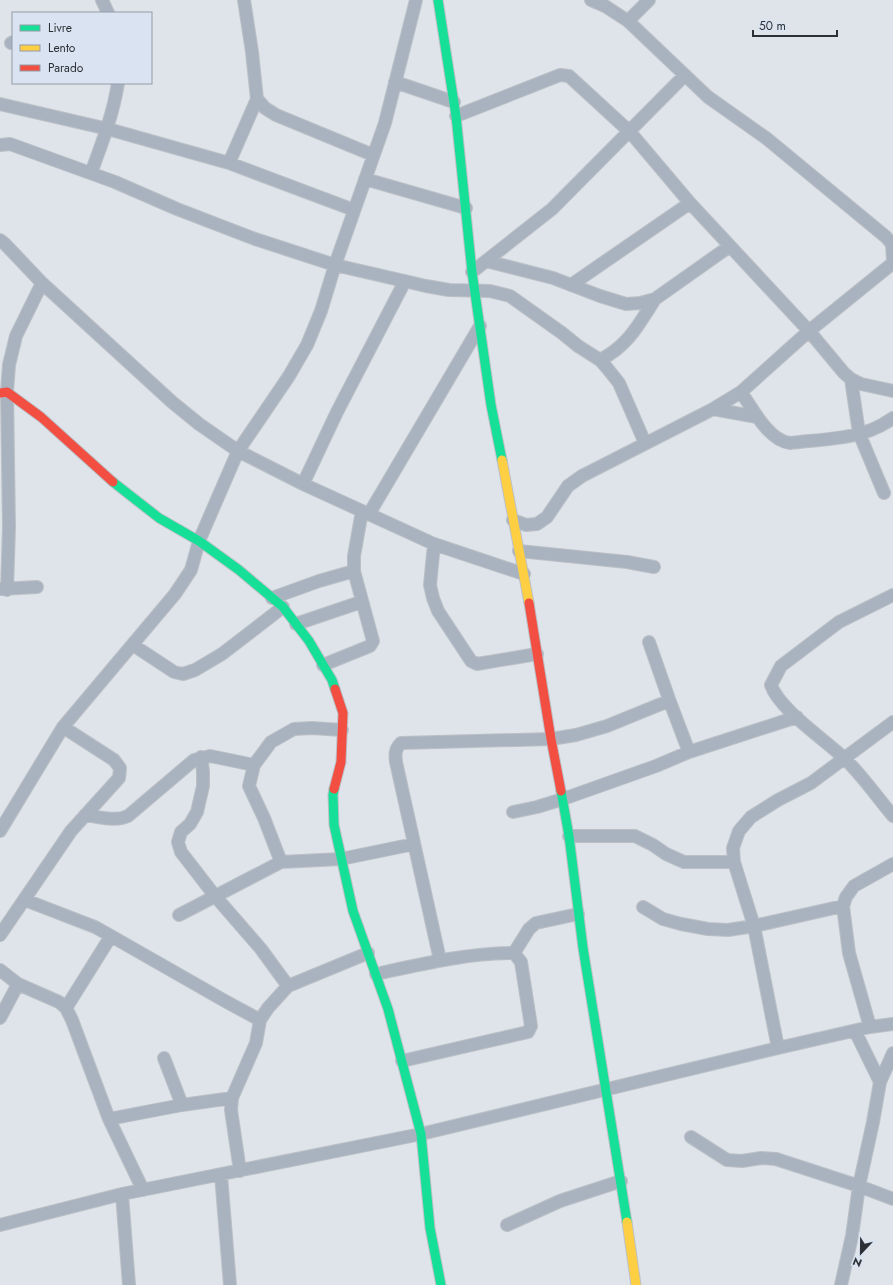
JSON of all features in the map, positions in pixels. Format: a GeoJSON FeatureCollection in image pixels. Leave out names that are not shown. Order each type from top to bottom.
{"type":"FeatureCollection","features":[{"type":"Feature","properties":{"kind":"street"},"geometry":{"type":"LineString","coordinates":[[102,0],[106,12]]}},
{"type":"Feature","properties":{"kind":"street"},"geometry":{"type":"LineString","coordinates":[[229,163],[257,99],[244,0]]}},
{"type":"Feature","properties":{"kind":"street"},"geometry":{"type":"LineString","coordinates":[[0,831],[63,728],[175,594],[191,570],[199,541],[238,451],[289,376],[307,345],[322,311],[335,265],[385,123],[416,0]]}},
{"type":"Feature","properties":{"kind":"street"},"geometry":{"type":"LineString","coordinates":[[438,0],[456,116],[472,272],[491,406],[524,574],[551,739],[563,799],[578,914],[621,1181],[636,1285]]}},
{"type":"Feature","properties":{"kind":"street"},"geometry":{"type":"LineString","coordinates":[[513,520],[526,525],[538,524],[547,517],[568,486],[582,476],[713,409],[741,392],[809,331],[893,262],[892,244],[886,237],[766,138],[708,97],[628,21],[605,6],[591,0]]}},
{"type":"Feature","properties":{"kind":"street"},"geometry":{"type":"LineString","coordinates":[[628,21],[649,0]]}},
{"type":"Feature","properties":{"kind":"street"},"geometry":{"type":"LineString","coordinates":[[456,116],[560,75],[569,76],[630,132],[690,203],[809,331],[844,373],[851,379],[861,384],[893,391]]}},
{"type":"Feature","properties":{"kind":"street"},"geometry":{"type":"LineString","coordinates":[[472,272],[552,209],[685,75]]}},
{"type":"Feature","properties":{"kind":"street"},"geometry":{"type":"LineString","coordinates":[[395,82],[454,102]]}},
{"type":"Feature","properties":{"kind":"street"},"geometry":{"type":"LineString","coordinates":[[91,173],[108,129],[115,104],[118,84]]}},
{"type":"Feature","properties":{"kind":"street"},"geometry":{"type":"LineString","coordinates":[[257,99],[265,108],[276,115],[373,155]]}},
{"type":"Feature","properties":{"kind":"street"},"geometry":{"type":"LineString","coordinates":[[0,104],[108,129],[229,163],[354,210]]}},
{"type":"Feature","properties":{"kind":"street"},"geometry":{"type":"LineString","coordinates":[[0,145],[10,144],[91,173],[255,239],[335,265],[449,290],[490,291],[510,296],[578,346],[600,360],[619,383],[645,443]]}},
{"type":"Feature","properties":{"kind":"street"},"geometry":{"type":"LineString","coordinates":[[365,179],[466,208]]}},
{"type":"Feature","properties":{"kind":"street"},"geometry":{"type":"LineString","coordinates":[[571,285],[690,203]]}},
{"type":"Feature","properties":{"kind":"street"},"geometry":{"type":"LineString","coordinates":[[0,240],[42,283],[172,402],[199,424],[238,451],[303,484],[434,544],[524,574]]}},
{"type":"Feature","properties":{"kind":"street"},"geometry":{"type":"LineString","coordinates":[[486,261],[554,278],[600,296],[626,304],[640,304],[655,299],[730,246]]}},
{"type":"Feature","properties":{"kind":"street"},"geometry":{"type":"LineString","coordinates":[[303,484],[337,412],[405,281]]}},
{"type":"Feature","properties":{"kind":"street"},"geometry":{"type":"LineString","coordinates":[[37,587],[3,589],[3,393],[16,336],[42,283]]}},
{"type":"Feature","properties":{"kind":"street"},"geometry":{"type":"LineString","coordinates":[[600,360],[610,355],[621,346],[633,333],[655,299]]}},
{"type":"Feature","properties":{"kind":"street"},"geometry":{"type":"LineString","coordinates":[[323,665],[372,644],[373,641],[361,602],[354,571],[354,556],[365,513],[480,326]]}},
{"type":"Feature","properties":{"kind":"street"},"geometry":{"type":"LineString","coordinates":[[851,379],[859,433],[884,493]]}},
{"type":"Feature","properties":{"kind":"street"},"geometry":{"type":"LineString","coordinates":[[741,392],[757,417],[773,436],[782,443],[870,431],[893,418]]}},
{"type":"Feature","properties":{"kind":"street"},"geometry":{"type":"LineString","coordinates":[[3,393],[41,417],[122,490],[159,518],[199,541],[239,570],[283,607],[309,641],[332,680],[343,713],[340,762],[333,795],[334,825],[352,911],[388,1010],[420,1134],[430,1228],[441,1285]]}},
{"type":"Feature","properties":{"kind":"street"},"geometry":{"type":"LineString","coordinates":[[713,409],[757,417]]}},
{"type":"Feature","properties":{"kind":"street"},"geometry":{"type":"LineString","coordinates":[[434,544],[430,585],[433,598],[438,611],[471,661],[477,664],[537,654]]}},
{"type":"Feature","properties":{"kind":"street"},"geometry":{"type":"LineString","coordinates":[[519,551],[627,562],[654,567]]}},
{"type":"Feature","properties":{"kind":"street"},"geometry":{"type":"LineString","coordinates":[[272,598],[319,581],[354,571]]}},
{"type":"Feature","properties":{"kind":"street"},"geometry":{"type":"LineString","coordinates":[[893,595],[839,622],[780,666],[771,685],[773,692],[796,717],[844,758],[893,816]]}},
{"type":"Feature","properties":{"kind":"street"},"geometry":{"type":"LineString","coordinates":[[296,624],[361,602]]}},
{"type":"Feature","properties":{"kind":"street"},"geometry":{"type":"LineString","coordinates":[[133,645],[174,672],[183,674],[195,670],[222,654],[283,607]]}},
{"type":"Feature","properties":{"kind":"street"},"geometry":{"type":"LineString","coordinates":[[649,642],[689,752]]}},
{"type":"Feature","properties":{"kind":"street"},"geometry":{"type":"LineString","coordinates":[[440,960],[396,762],[395,754],[401,743],[551,739],[576,735],[607,726],[661,704],[670,702]]}},
{"type":"Feature","properties":{"kind":"street"},"geometry":{"type":"LineString","coordinates":[[513,812],[537,807],[563,799],[656,766],[689,752],[796,717]]}},
{"type":"Feature","properties":{"kind":"street"},"geometry":{"type":"LineString","coordinates":[[778,1048],[754,926],[734,862],[733,848],[739,831],[751,817],[778,800],[811,783],[893,722]]}},
{"type":"Feature","properties":{"kind":"street"},"geometry":{"type":"LineString","coordinates":[[0,935],[71,831],[119,778],[120,768],[114,760],[63,728]]}},
{"type":"Feature","properties":{"kind":"street"},"geometry":{"type":"LineString","coordinates":[[281,862],[264,818],[249,786],[254,765],[271,742],[294,729],[312,728],[342,730]]}},
{"type":"Feature","properties":{"kind":"street"},"geometry":{"type":"LineString","coordinates":[[85,815],[116,819],[121,819],[128,816],[194,760],[201,757],[210,756],[254,765]]}},
{"type":"Feature","properties":{"kind":"street"},"geometry":{"type":"LineString","coordinates":[[201,757],[203,786],[197,812],[190,824],[181,832],[178,842],[181,852],[215,896],[260,949],[288,986]]}},
{"type":"Feature","properties":{"kind":"street"},"geometry":{"type":"LineString","coordinates":[[569,836],[635,836],[653,845],[666,854],[684,862],[734,862]]}},
{"type":"Feature","properties":{"kind":"street"},"geometry":{"type":"LineString","coordinates":[[179,915],[281,862],[341,859],[414,844]]}},
{"type":"Feature","properties":{"kind":"street"},"geometry":{"type":"LineString","coordinates":[[870,1027],[849,953],[843,906],[846,897],[854,886],[893,864]]}},
{"type":"Feature","properties":{"kind":"street"},"geometry":{"type":"LineString","coordinates":[[25,900],[95,927],[225,1002],[260,1020]]}},
{"type":"Feature","properties":{"kind":"street"},"geometry":{"type":"LineString","coordinates":[[643,907],[663,919],[708,929],[728,930],[754,926],[843,906]]}},
{"type":"Feature","properties":{"kind":"street"},"geometry":{"type":"LineString","coordinates":[[514,953],[529,929],[536,923],[578,914]]}},
{"type":"Feature","properties":{"kind":"street"},"geometry":{"type":"LineString","coordinates":[[66,1008],[112,936]]}},
{"type":"Feature","properties":{"kind":"street"},"geometry":{"type":"LineString","coordinates":[[240,1171],[231,1110],[232,1098],[256,1043],[260,1020],[268,1008],[288,986],[368,953]]}},
{"type":"Feature","properties":{"kind":"street"},"geometry":{"type":"LineString","coordinates":[[376,974],[440,960],[501,953],[514,953]]}},
{"type":"Feature","properties":{"kind":"street"},"geometry":{"type":"LineString","coordinates":[[402,1061],[528,1032],[531,1026],[521,962],[514,953]]}},
{"type":"Feature","properties":{"kind":"street"},"geometry":{"type":"LineString","coordinates":[[0,970],[18,984],[59,1002],[66,1008],[72,1020],[109,1119],[143,1190]]}},
{"type":"Feature","properties":{"kind":"street"},"geometry":{"type":"LineString","coordinates":[[0,1018],[18,984]]}},
{"type":"Feature","properties":{"kind":"street"},"geometry":{"type":"LineString","coordinates":[[0,1225],[122,1194],[420,1134],[778,1048],[870,1027],[893,1024]]}},
{"type":"Feature","properties":{"kind":"street"},"geometry":{"type":"LineString","coordinates":[[855,1031],[880,1082]]}},
{"type":"Feature","properties":{"kind":"street"},"geometry":{"type":"LineString","coordinates":[[841,1285],[852,1236],[859,1186],[880,1082],[889,1069],[893,1053]]}},
{"type":"Feature","properties":{"kind":"street"},"geometry":{"type":"LineString","coordinates":[[164,1058],[182,1105]]}},
{"type":"Feature","properties":{"kind":"street"},"geometry":{"type":"LineString","coordinates":[[109,1119],[182,1105],[232,1098]]}},
{"type":"Feature","properties":{"kind":"street"},"geometry":{"type":"LineString","coordinates":[[691,1137],[727,1160],[742,1161],[761,1158],[776,1159],[859,1186],[893,1199]]}},
{"type":"Feature","properties":{"kind":"street"},"geometry":{"type":"LineString","coordinates":[[221,1175],[230,1285]]}},
{"type":"Feature","properties":{"kind":"street"},"geometry":{"type":"LineString","coordinates":[[507,1225],[560,1201],[621,1181]]}},
{"type":"Feature","properties":{"kind":"street"},"geometry":{"type":"LineString","coordinates":[[122,1194],[129,1285]]}},
{"type":"Feature","properties":{"kind":"traffic: fast"},"geometry":{"type":"LineString","coordinates":[[438,0],[456,116],[472,272],[491,405],[502,460]]}},
{"type":"Feature","properties":{"kind":"traffic: fast"},"geometry":{"type":"LineString","coordinates":[[113,482],[159,518],[199,541],[239,570],[283,607],[309,641],[332,680],[335,689]]}},
{"type":"Feature","properties":{"kind":"traffic: fast"},"geometry":{"type":"LineString","coordinates":[[334,789],[334,825],[353,911],[388,1009],[421,1134],[430,1228],[441,1285]]}},
{"type":"Feature","properties":{"kind":"traffic: fast"},"geometry":{"type":"LineString","coordinates":[[561,791],[569,836],[583,948],[627,1222]]}},
{"type":"Feature","properties":{"kind":"traffic: slow"},"geometry":{"type":"LineString","coordinates":[[502,460],[529,603]]}},
{"type":"Feature","properties":{"kind":"traffic: slow"},"geometry":{"type":"LineString","coordinates":[[627,1222],[636,1285]]}},
{"type":"Feature","properties":{"kind":"traffic: jam"},"geometry":{"type":"LineString","coordinates":[[0,393],[7,392],[41,417],[113,482]]}},
{"type":"Feature","properties":{"kind":"traffic: jam"},"geometry":{"type":"LineString","coordinates":[[529,603],[561,791]]}},
{"type":"Feature","properties":{"kind":"traffic: jam"},"geometry":{"type":"LineString","coordinates":[[334,789],[341,762],[343,713],[335,689]]}}]}
